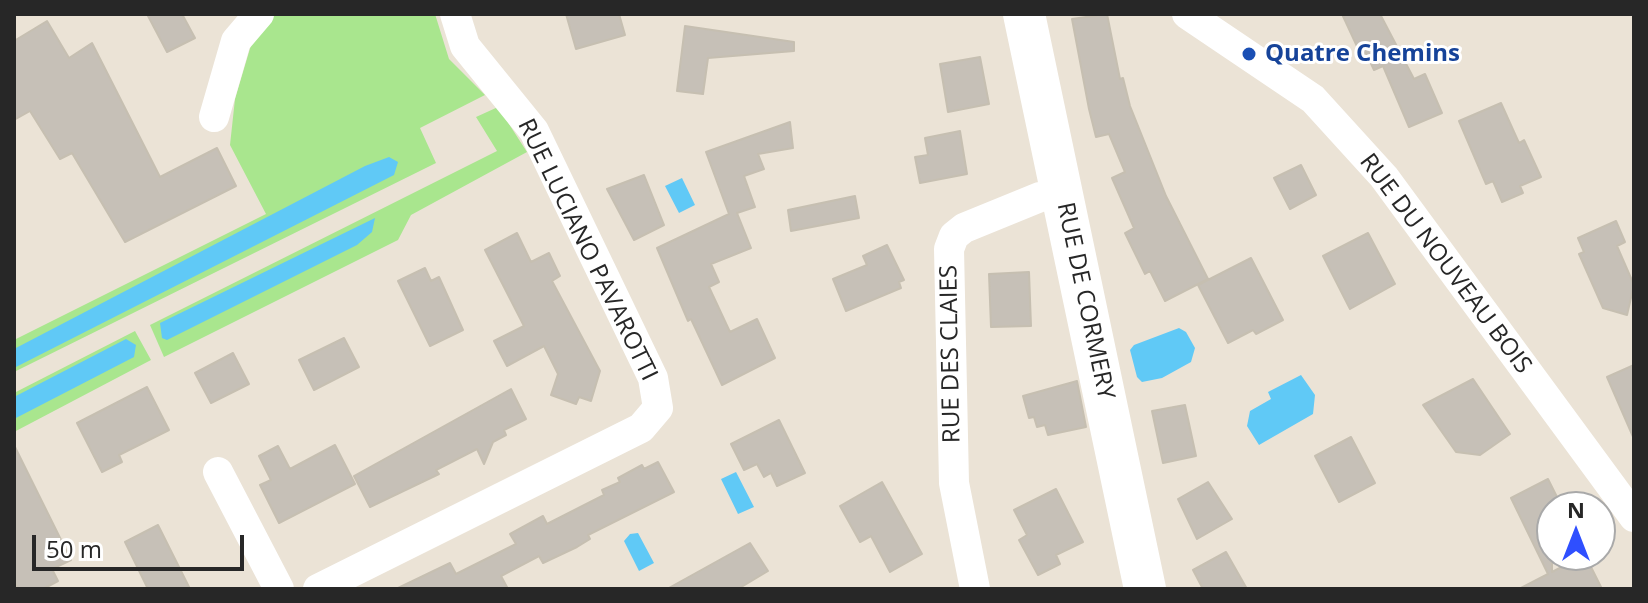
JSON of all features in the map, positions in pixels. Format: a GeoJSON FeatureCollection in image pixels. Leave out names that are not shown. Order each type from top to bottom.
{"type":"FeatureCollection","features":[{"type":"Feature","properties":{"kind":"main road","name":"RUE DE CORMERY"},"geometry":{"type":"LineString","coordinates":[[1024,14],[1145,589]]}},
{"type":"Feature","properties":{"kind":"street"},"geometry":{"type":"LineString","coordinates":[[214,117],[236,41],[259,14]]}},
{"type":"Feature","properties":{"kind":"street","name":"RUE LUCIANO PAVAROTTI"},"geometry":{"type":"LineString","coordinates":[[318,589],[641,428],[658,408],[653,378],[534,131],[465,46],[455,14]]}},
{"type":"Feature","properties":{"kind":"street","name":"RUE DU NOUVEAU BOIS"},"geometry":{"type":"LineString","coordinates":[[1187,14],[1313,99],[1384,177],[1624,487],[1634,517]]}},
{"type":"Feature","properties":{"kind":"street","name":"RUE DES CLAIES"},"geometry":{"type":"LineString","coordinates":[[975,589],[954,483],[949,249],[954,236],[964,228],[1040,197],[1062,193]]}},
{"type":"Feature","properties":{"kind":"street"},"geometry":{"type":"LineString","coordinates":[[218,472],[279,589]]}},
{"type":"Feature","properties":{"kind":"green space"},"geometry":{"type":"Polygon","coordinates":[[[276,14],[435,14],[449,59],[485,95],[420,128],[436,163],[14,372],[14,340],[266,214],[230,145],[235,99],[254,35],[276,14]]]}},
{"type":"Feature","properties":{"kind":"green space"},"geometry":{"type":"Polygon","coordinates":[[[498,107],[527,152],[411,215],[398,240],[164,357],[150,325],[497,151],[476,117],[498,107]]]}},
{"type":"Feature","properties":{"kind":"green space"},"geometry":{"type":"Polygon","coordinates":[[[135,331],[151,360],[14,432],[14,393],[135,331]]]}},
{"type":"Feature","properties":{"kind":"water"},"geometry":{"type":"Polygon","coordinates":[[[389,157],[398,162],[394,175],[14,368],[14,349],[365,166],[389,157]]]}},
{"type":"Feature","properties":{"kind":"water"},"geometry":{"type":"Polygon","coordinates":[[[682,178],[695,205],[679,213],[665,186],[682,178]]]}},
{"type":"Feature","properties":{"kind":"water"},"geometry":{"type":"Polygon","coordinates":[[[375,218],[372,232],[357,245],[167,340],[162,338],[160,323],[375,218]]]}},
{"type":"Feature","properties":{"kind":"water"},"geometry":{"type":"Polygon","coordinates":[[[1179,328],[1186,332],[1195,348],[1191,362],[1162,378],[1142,382],[1137,377],[1130,350],[1134,345],[1179,328]]]}},
{"type":"Feature","properties":{"kind":"water"},"geometry":{"type":"Polygon","coordinates":[[[126,339],[136,345],[134,357],[14,419],[14,397],[126,339]]]}},
{"type":"Feature","properties":{"kind":"water"},"geometry":{"type":"Polygon","coordinates":[[[1301,375],[1315,395],[1313,414],[1259,445],[1247,426],[1250,411],[1271,399],[1268,392],[1301,375]]]}},
{"type":"Feature","properties":{"kind":"water"},"geometry":{"type":"Polygon","coordinates":[[[736,472],[754,507],[738,514],[721,479],[736,472]]]}},
{"type":"Feature","properties":{"kind":"water"},"geometry":{"type":"Polygon","coordinates":[[[638,533],[654,563],[639,571],[624,541],[630,534],[638,533]]]}},
{"type":"Feature","properties":{"kind":"building"},"geometry":{"type":"Polygon","coordinates":[[[147,14],[182,14],[195,38],[167,52],[147,14]]]}},
{"type":"Feature","properties":{"kind":"building"},"geometry":{"type":"Polygon","coordinates":[[[566,14],[619,14],[625,35],[576,49],[566,14]]]}},
{"type":"Feature","properties":{"kind":"building"},"geometry":{"type":"Polygon","coordinates":[[[1107,14],[1120,79],[1123,78],[1130,106],[1166,196],[1208,279],[1165,301],[1150,271],[1145,274],[1125,233],[1134,228],[1112,178],[1125,172],[1109,134],[1096,137],[1089,109],[1072,19],[1107,14]]]}},
{"type":"Feature","properties":{"kind":"building"},"geometry":{"type":"Polygon","coordinates":[[[1342,14],[1380,14],[1414,79],[1425,74],[1442,113],[1409,127],[1383,66],[1374,70],[1366,53],[1361,55],[1342,14]]]}},
{"type":"Feature","properties":{"kind":"building"},"geometry":{"type":"Polygon","coordinates":[[[47,21],[69,58],[92,43],[160,177],[217,148],[236,186],[125,242],[72,153],[60,159],[30,111],[14,120],[14,41],[47,21]]]}},
{"type":"Feature","properties":{"kind":"building"},"geometry":{"type":"Polygon","coordinates":[[[685,26],[794,42],[794,51],[708,58],[703,94],[677,91],[685,26]]]}},
{"type":"Feature","properties":{"kind":"building"},"geometry":{"type":"Polygon","coordinates":[[[980,57],[989,104],[948,112],[940,64],[980,57]]]}},
{"type":"Feature","properties":{"kind":"building"},"geometry":{"type":"Polygon","coordinates":[[[1501,103],[1519,143],[1524,140],[1541,177],[1520,186],[1523,193],[1502,202],[1493,181],[1486,184],[1459,121],[1501,103]]]}},
{"type":"Feature","properties":{"kind":"building"},"geometry":{"type":"Polygon","coordinates":[[[790,122],[793,148],[758,154],[764,169],[744,176],[755,207],[737,213],[751,248],[711,264],[719,282],[709,287],[730,332],[757,319],[775,358],[722,385],[691,319],[688,321],[657,248],[729,214],[706,152],[790,122]]]}},
{"type":"Feature","properties":{"kind":"building"},"geometry":{"type":"Polygon","coordinates":[[[960,131],[967,174],[920,183],[915,157],[928,155],[925,138],[960,131]]]}},
{"type":"Feature","properties":{"kind":"building"},"geometry":{"type":"Polygon","coordinates":[[[1301,165],[1316,195],[1290,209],[1274,178],[1301,165]]]}},
{"type":"Feature","properties":{"kind":"building"},"geometry":{"type":"Polygon","coordinates":[[[644,175],[664,225],[634,240],[607,189],[644,175]]]}},
{"type":"Feature","properties":{"kind":"building"},"geometry":{"type":"Polygon","coordinates":[[[855,196],[859,218],[791,231],[788,210],[855,196]]]}},
{"type":"Feature","properties":{"kind":"building"},"geometry":{"type":"Polygon","coordinates":[[[1616,221],[1625,242],[1617,246],[1634,285],[1627,315],[1603,308],[1579,254],[1584,252],[1578,238],[1616,221]]]}},
{"type":"Feature","properties":{"kind":"building"},"geometry":{"type":"Polygon","coordinates":[[[517,233],[531,262],[549,253],[560,276],[552,281],[600,371],[591,401],[579,397],[576,404],[551,395],[558,374],[544,346],[507,366],[494,341],[524,326],[485,250],[517,233]]]}},
{"type":"Feature","properties":{"kind":"building"},"geometry":{"type":"Polygon","coordinates":[[[1368,233],[1395,284],[1350,309],[1323,256],[1368,233]]]}},
{"type":"Feature","properties":{"kind":"building"},"geometry":{"type":"Polygon","coordinates":[[[887,245],[904,280],[899,282],[901,288],[846,311],[833,279],[867,265],[863,256],[887,245]]]}},
{"type":"Feature","properties":{"kind":"building"},"geometry":{"type":"Polygon","coordinates":[[[1251,258],[1283,320],[1256,334],[1253,330],[1228,343],[1198,285],[1251,258]]]}},
{"type":"Feature","properties":{"kind":"building"},"geometry":{"type":"Polygon","coordinates":[[[425,268],[431,281],[439,277],[463,330],[430,346],[398,281],[425,268]]]}},
{"type":"Feature","properties":{"kind":"building"},"geometry":{"type":"Polygon","coordinates":[[[1029,272],[1031,326],[991,327],[989,274],[1029,272]]]}},
{"type":"Feature","properties":{"kind":"building"},"geometry":{"type":"Polygon","coordinates":[[[344,338],[359,367],[314,390],[299,360],[344,338]]]}},
{"type":"Feature","properties":{"kind":"building"},"geometry":{"type":"Polygon","coordinates":[[[233,353],[249,384],[211,403],[195,373],[233,353]]]}},
{"type":"Feature","properties":{"kind":"building"},"geometry":{"type":"Polygon","coordinates":[[[1634,365],[1634,439],[1607,377],[1634,365]]]}},
{"type":"Feature","properties":{"kind":"building"},"geometry":{"type":"Polygon","coordinates":[[[1473,379],[1510,434],[1480,455],[1456,452],[1423,405],[1473,379]]]}},
{"type":"Feature","properties":{"kind":"building"},"geometry":{"type":"Polygon","coordinates":[[[1077,381],[1086,427],[1048,435],[1045,425],[1037,427],[1034,417],[1029,418],[1023,396],[1077,381]]]}},
{"type":"Feature","properties":{"kind":"building"},"geometry":{"type":"Polygon","coordinates":[[[147,387],[169,430],[119,455],[122,462],[102,472],[77,423],[147,387]]]}},
{"type":"Feature","properties":{"kind":"building"},"geometry":{"type":"Polygon","coordinates":[[[511,389],[526,419],[504,430],[506,435],[493,442],[484,464],[477,449],[436,470],[439,474],[370,507],[354,476],[511,389]]]}},
{"type":"Feature","properties":{"kind":"building"},"geometry":{"type":"Polygon","coordinates":[[[1185,405],[1196,456],[1163,463],[1152,411],[1185,405]]]}},
{"type":"Feature","properties":{"kind":"building"},"geometry":{"type":"Polygon","coordinates":[[[779,420],[805,473],[777,486],[771,473],[764,477],[757,464],[744,470],[731,444],[779,420]]]}},
{"type":"Feature","properties":{"kind":"building"},"geometry":{"type":"Polygon","coordinates":[[[1351,437],[1375,483],[1339,502],[1315,456],[1351,437]]]}},
{"type":"Feature","properties":{"kind":"building"},"geometry":{"type":"Polygon","coordinates":[[[14,445],[71,560],[52,569],[58,581],[43,589],[18,589],[14,580],[14,445]]]}},
{"type":"Feature","properties":{"kind":"building"},"geometry":{"type":"Polygon","coordinates":[[[335,445],[355,484],[279,523],[260,485],[271,480],[259,456],[278,446],[290,469],[335,445]]]}},
{"type":"Feature","properties":{"kind":"building"},"geometry":{"type":"Polygon","coordinates":[[[658,462],[674,492],[588,535],[590,539],[577,547],[543,563],[539,556],[501,576],[508,589],[396,589],[450,563],[456,574],[516,544],[510,534],[543,516],[547,524],[604,495],[602,490],[620,482],[618,478],[642,465],[644,469],[658,462]]]}},
{"type":"Feature","properties":{"kind":"building"},"geometry":{"type":"Polygon","coordinates":[[[1548,479],[1554,491],[1536,491],[1536,549],[1511,498],[1548,479]]]}},
{"type":"Feature","properties":{"kind":"building"},"geometry":{"type":"Polygon","coordinates":[[[882,482],[922,554],[890,572],[871,536],[860,542],[840,506],[882,482]]]}},
{"type":"Feature","properties":{"kind":"building"},"geometry":{"type":"Polygon","coordinates":[[[1208,482],[1232,519],[1197,539],[1178,499],[1208,482]]]}},
{"type":"Feature","properties":{"kind":"building"},"geometry":{"type":"Polygon","coordinates":[[[1056,489],[1083,542],[1056,555],[1060,564],[1038,575],[1019,540],[1027,535],[1014,510],[1056,489]]]}},
{"type":"Feature","properties":{"kind":"building"},"geometry":{"type":"Polygon","coordinates":[[[158,525],[190,589],[148,589],[125,542],[158,525]]]}},
{"type":"Feature","properties":{"kind":"building"},"geometry":{"type":"Polygon","coordinates":[[[750,543],[768,571],[738,589],[667,589],[750,543]]]}},
{"type":"Feature","properties":{"kind":"building"},"geometry":{"type":"Polygon","coordinates":[[[1226,552],[1247,589],[1203,589],[1193,570],[1226,552]]]}},
{"type":"Feature","properties":{"kind":"building"},"geometry":{"type":"Polygon","coordinates":[[[1547,571],[1593,571],[1602,589],[1519,589],[1548,574],[1547,571]]]}},
{"type":"Feature","properties":{"kind":"place","name":"Quatre Chemins"},"geometry":{"type":"Point","coordinates":[1249,54]}}]}
